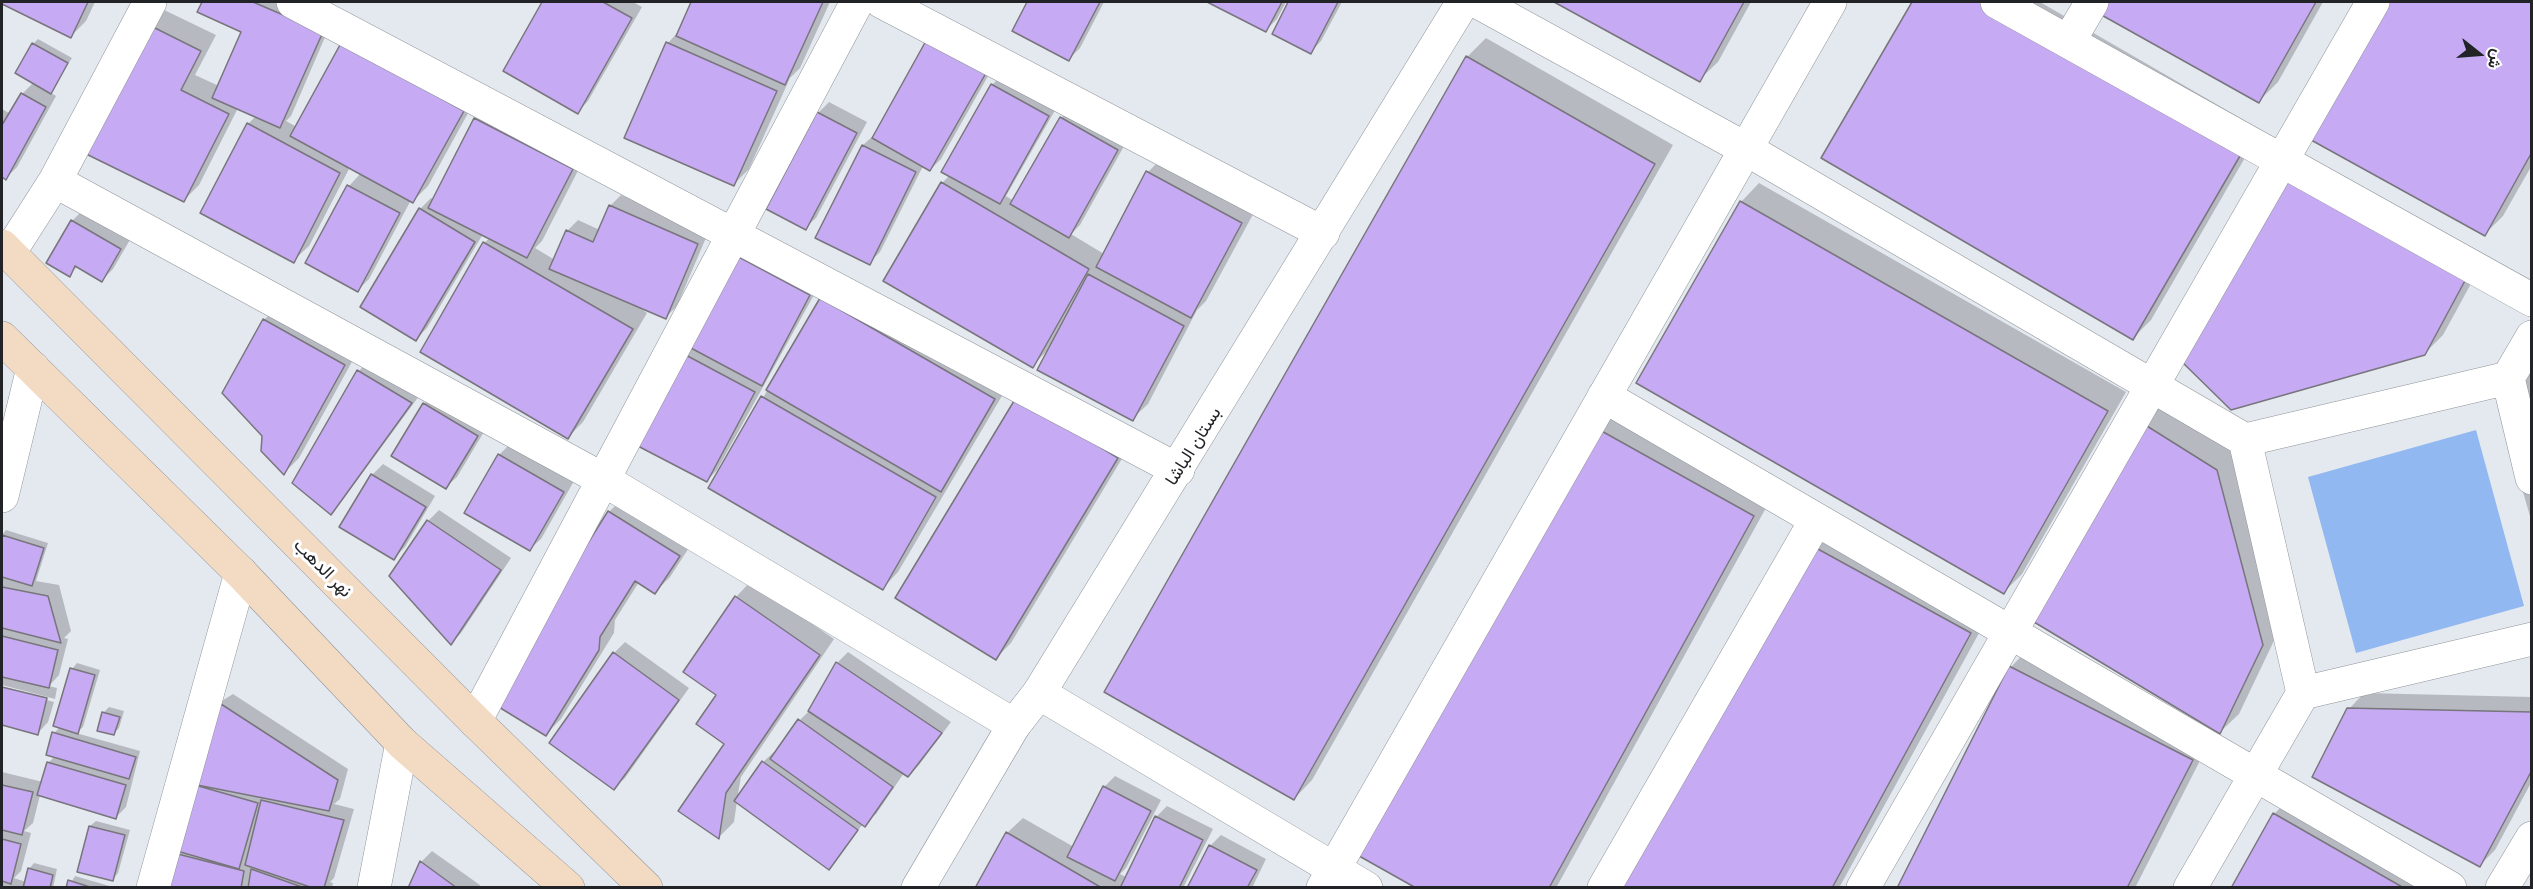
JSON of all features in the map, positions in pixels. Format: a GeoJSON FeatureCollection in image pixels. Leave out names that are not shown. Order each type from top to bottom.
{"type":"FeatureCollection","features":[{"type":"Feature","properties":{"kind":"main road","name":"نهر الدهب"},"geometry":{"type":"LineString","coordinates":[[5,250],[475,721],[646,888]]}},
{"type":"Feature","properties":{"kind":"main road"},"geometry":{"type":"LineString","coordinates":[[2,338],[241,573],[402,743],[568,888]]}},
{"type":"Feature","properties":{"kind":"street"},"geometry":{"type":"LineString","coordinates":[[5,250],[55,181],[150,2]]}},
{"type":"Feature","properties":{"kind":"street"},"geometry":{"type":"LineString","coordinates":[[293,2],[735,233],[1178,470]]}},
{"type":"Feature","properties":{"kind":"street"},"geometry":{"type":"LineString","coordinates":[[475,721],[857,2]]}},
{"type":"Feature","properties":{"kind":"street"},"geometry":{"type":"LineString","coordinates":[[882,2],[1323,233]]}},
{"type":"Feature","properties":{"kind":"street","name":"بستان الباشا"},"geometry":{"type":"LineString","coordinates":[[918,888],[1014,725],[1039,693],[1178,470],[1463,2]]}},
{"type":"Feature","properties":{"kind":"street"},"geometry":{"type":"LineString","coordinates":[[1478,2],[1746,149],[2245,440],[2508,378]]}},
{"type":"Feature","properties":{"kind":"street"},"geometry":{"type":"LineString","coordinates":[[1329,878],[1830,2]]}},
{"type":"Feature","properties":{"kind":"street"},"geometry":{"type":"LineString","coordinates":[[1997,2],[2532,300]]}},
{"type":"Feature","properties":{"kind":"street"},"geometry":{"type":"LineString","coordinates":[[2069,41],[2092,2]]}},
{"type":"Feature","properties":{"kind":"street"},"geometry":{"type":"LineString","coordinates":[[1863,888],[2373,2]]}},
{"type":"Feature","properties":{"kind":"street"},"geometry":{"type":"LineString","coordinates":[[55,181],[604,480],[1014,725]]}},
{"type":"Feature","properties":{"kind":"street"},"geometry":{"type":"LineString","coordinates":[[2532,337],[2508,378],[2532,478]]}},
{"type":"Feature","properties":{"kind":"street"},"geometry":{"type":"LineString","coordinates":[[2,496],[33,368]]}},
{"type":"Feature","properties":{"kind":"street"},"geometry":{"type":"LineString","coordinates":[[1604,396],[2450,888]]}},
{"type":"Feature","properties":{"kind":"street"},"geometry":{"type":"LineString","coordinates":[[2190,888],[2303,693],[2245,440]]}},
{"type":"Feature","properties":{"kind":"street"},"geometry":{"type":"LineString","coordinates":[[1604,888],[1816,519]]}},
{"type":"Feature","properties":{"kind":"street"},"geometry":{"type":"LineString","coordinates":[[153,888],[241,573]]}},
{"type":"Feature","properties":{"kind":"street"},"geometry":{"type":"LineString","coordinates":[[2303,693],[2532,639]]}},
{"type":"Feature","properties":{"kind":"street"},"geometry":{"type":"LineString","coordinates":[[1039,693],[1329,878],[1366,888]]}},
{"type":"Feature","properties":{"kind":"street"},"geometry":{"type":"LineString","coordinates":[[374,888],[402,743]]}},
{"type":"Feature","properties":{"kind":"street"},"geometry":{"type":"LineString","coordinates":[[2502,888],[2532,838]]}},
{"type":"Feature","properties":{"kind":"shaded area"},"geometry":{"type":"Polygon","coordinates":[[[2476,430],[2524,606],[2356,653],[2308,477],[2476,430]]]}},
{"type":"Feature","properties":{"kind":"building"},"geometry":{"type":"Polygon","coordinates":[[[2,2],[88,2],[71,38],[2,2]]]}},
{"type":"Feature","properties":{"kind":"building"},"geometry":{"type":"Polygon","coordinates":[[[202,2],[253,2],[323,32],[280,128],[212,98],[241,32],[197,12],[202,2]]]}},
{"type":"Feature","properties":{"kind":"building"},"geometry":{"type":"Polygon","coordinates":[[[542,2],[603,2],[632,18],[578,114],[503,71],[542,2]]]}},
{"type":"Feature","properties":{"kind":"building"},"geometry":{"type":"Polygon","coordinates":[[[691,2],[823,2],[785,85],[676,36],[691,2]]]}},
{"type":"Feature","properties":{"kind":"building"},"geometry":{"type":"Polygon","coordinates":[[[1027,2],[1100,2],[1069,61],[1012,31],[1027,2]]]}},
{"type":"Feature","properties":{"kind":"building"},"geometry":{"type":"Polygon","coordinates":[[[1207,2],[1282,2],[1266,32],[1207,2]]]}},
{"type":"Feature","properties":{"kind":"building"},"geometry":{"type":"Polygon","coordinates":[[[1288,2],[1338,2],[1311,54],[1272,34],[1288,2]]]}},
{"type":"Feature","properties":{"kind":"building"},"geometry":{"type":"Polygon","coordinates":[[[1554,2],[1744,2],[1700,82],[1554,2]]]}},
{"type":"Feature","properties":{"kind":"building"},"geometry":{"type":"Polygon","coordinates":[[[1912,2],[1990,2],[2244,149],[2133,340],[1821,158],[1912,2]]]}},
{"type":"Feature","properties":{"kind":"building"},"geometry":{"type":"Polygon","coordinates":[[[2092,2],[2316,2],[2259,103],[2089,8],[2092,2]]]}},
{"type":"Feature","properties":{"kind":"building"},"geometry":{"type":"Polygon","coordinates":[[[2375,2],[2532,2],[2532,152],[2485,236],[2302,135],[2375,2]]]}},
{"type":"Feature","properties":{"kind":"building"},"geometry":{"type":"Polygon","coordinates":[[[141,21],[201,51],[181,90],[229,114],[184,202],[78,150],[141,21]]]}},
{"type":"Feature","properties":{"kind":"building"},"geometry":{"type":"Polygon","coordinates":[[[927,39],[986,73],[930,171],[872,138],[927,39]]]}},
{"type":"Feature","properties":{"kind":"building"},"geometry":{"type":"Polygon","coordinates":[[[666,42],[777,91],[734,186],[624,138],[666,42]]]}},
{"type":"Feature","properties":{"kind":"building"},"geometry":{"type":"Polygon","coordinates":[[[32,43],[68,63],[51,94],[15,73],[32,43]]]}},
{"type":"Feature","properties":{"kind":"building"},"geometry":{"type":"Polygon","coordinates":[[[341,43],[464,111],[413,203],[290,136],[341,43]]]}},
{"type":"Feature","properties":{"kind":"building"},"geometry":{"type":"Polygon","coordinates":[[[1466,56],[1655,164],[1294,800],[1104,692],[1466,56]]]}},
{"type":"Feature","properties":{"kind":"building"},"geometry":{"type":"Polygon","coordinates":[[[991,84],[1049,116],[1000,204],[941,172],[991,84]]]}},
{"type":"Feature","properties":{"kind":"building"},"geometry":{"type":"Polygon","coordinates":[[[21,93],[46,107],[6,180],[2,177],[2,125],[21,93]]]}},
{"type":"Feature","properties":{"kind":"building"},"geometry":{"type":"Polygon","coordinates":[[[817,112],[857,133],[806,230],[766,209],[817,112]]]}},
{"type":"Feature","properties":{"kind":"building"},"geometry":{"type":"Polygon","coordinates":[[[1060,117],[1118,150],[1069,238],[1010,204],[1060,117]]]}},
{"type":"Feature","properties":{"kind":"building"},"geometry":{"type":"Polygon","coordinates":[[[474,118],[573,169],[527,258],[428,208],[474,118]]]}},
{"type":"Feature","properties":{"kind":"building"},"geometry":{"type":"Polygon","coordinates":[[[247,123],[340,173],[294,263],[200,213],[247,123]]]}},
{"type":"Feature","properties":{"kind":"building"},"geometry":{"type":"Polygon","coordinates":[[[862,145],[916,172],[870,265],[815,238],[862,145]]]}},
{"type":"Feature","properties":{"kind":"building"},"geometry":{"type":"Polygon","coordinates":[[[1146,171],[1242,223],[1191,318],[1096,267],[1146,171]]]}},
{"type":"Feature","properties":{"kind":"building"},"geometry":{"type":"Polygon","coordinates":[[[2282,176],[2467,277],[2425,355],[2231,410],[2181,361],[2282,176]]]}},
{"type":"Feature","properties":{"kind":"building"},"geometry":{"type":"Polygon","coordinates":[[[941,182],[1089,269],[1033,368],[883,281],[941,182]]]}},
{"type":"Feature","properties":{"kind":"building"},"geometry":{"type":"Polygon","coordinates":[[[347,185],[400,213],[358,292],[305,263],[347,185]]]}},
{"type":"Feature","properties":{"kind":"building"},"geometry":{"type":"Polygon","coordinates":[[[1740,201],[2108,411],[2004,594],[1636,383],[1740,201]]]}},
{"type":"Feature","properties":{"kind":"building"},"geometry":{"type":"Polygon","coordinates":[[[609,205],[698,244],[666,319],[549,269],[566,230],[593,242],[609,205]]]}},
{"type":"Feature","properties":{"kind":"building"},"geometry":{"type":"Polygon","coordinates":[[[419,208],[475,242],[416,341],[360,307],[419,208]]]}},
{"type":"Feature","properties":{"kind":"building"},"geometry":{"type":"Polygon","coordinates":[[[71,220],[121,249],[102,282],[75,266],[70,277],[46,263],[71,220]]]}},
{"type":"Feature","properties":{"kind":"building"},"geometry":{"type":"Polygon","coordinates":[[[483,242],[633,329],[568,439],[420,352],[483,242]]]}},
{"type":"Feature","properties":{"kind":"building"},"geometry":{"type":"Polygon","coordinates":[[[737,256],[810,295],[762,386],[689,347],[737,256]]]}},
{"type":"Feature","properties":{"kind":"building"},"geometry":{"type":"Polygon","coordinates":[[[1088,274],[1184,326],[1133,421],[1037,370],[1088,274]]]}},
{"type":"Feature","properties":{"kind":"building"},"geometry":{"type":"Polygon","coordinates":[[[820,298],[995,399],[941,492],[766,390],[820,298]]]}},
{"type":"Feature","properties":{"kind":"building"},"geometry":{"type":"Polygon","coordinates":[[[263,319],[345,365],[284,475],[261,451],[262,436],[222,393],[263,319]]]}},
{"type":"Feature","properties":{"kind":"building"},"geometry":{"type":"Polygon","coordinates":[[[682,353],[755,392],[707,482],[634,444],[682,353]]]}},
{"type":"Feature","properties":{"kind":"building"},"geometry":{"type":"Polygon","coordinates":[[[357,370],[412,403],[331,515],[292,483],[357,370]]]}},
{"type":"Feature","properties":{"kind":"building"},"geometry":{"type":"Polygon","coordinates":[[[761,396],[936,497],[883,590],[708,488],[761,396]]]}},
{"type":"Feature","properties":{"kind":"building"},"geometry":{"type":"Polygon","coordinates":[[[1017,396],[1118,458],[996,660],[895,598],[1017,396]]]}},
{"type":"Feature","properties":{"kind":"building"},"geometry":{"type":"Polygon","coordinates":[[[423,403],[478,436],[446,489],[391,456],[423,403]]]}},
{"type":"Feature","properties":{"kind":"building"},"geometry":{"type":"Polygon","coordinates":[[[2139,421],[2217,470],[2263,645],[2220,734],[2029,619],[2139,421]]]}},
{"type":"Feature","properties":{"kind":"building"},"geometry":{"type":"Polygon","coordinates":[[[1589,424],[1754,516],[1549,888],[1416,888],[1352,852],[1589,424]]]}},
{"type":"Feature","properties":{"kind":"building"},"geometry":{"type":"Polygon","coordinates":[[[498,454],[564,492],[530,551],[464,513],[498,454]]]}},
{"type":"Feature","properties":{"kind":"building"},"geometry":{"type":"Polygon","coordinates":[[[371,474],[426,507],[394,560],[339,527],[371,474]]]}},
{"type":"Feature","properties":{"kind":"building"},"geometry":{"type":"Polygon","coordinates":[[[608,511],[680,556],[655,594],[635,581],[600,637],[599,650],[546,736],[489,701],[608,511]]]}},
{"type":"Feature","properties":{"kind":"building"},"geometry":{"type":"Polygon","coordinates":[[[427,520],[501,570],[451,645],[389,576],[427,520]]]}},
{"type":"Feature","properties":{"kind":"building"},"geometry":{"type":"Polygon","coordinates":[[[2,535],[44,548],[32,586],[2,577],[2,535]]]}},
{"type":"Feature","properties":{"kind":"building"},"geometry":{"type":"Polygon","coordinates":[[[1807,543],[1971,633],[1832,888],[1619,888],[1807,543]]]}},
{"type":"Feature","properties":{"kind":"building"},"geometry":{"type":"Polygon","coordinates":[[[2,587],[48,596],[61,643],[2,628],[2,587]]]}},
{"type":"Feature","properties":{"kind":"building"},"geometry":{"type":"Polygon","coordinates":[[[735,596],[820,655],[726,793],[719,839],[678,811],[724,744],[696,724],[716,695],[683,672],[735,596]]]}},
{"type":"Feature","properties":{"kind":"building"},"geometry":{"type":"Polygon","coordinates":[[[2,636],[58,650],[49,688],[2,677],[2,636]]]}},
{"type":"Feature","properties":{"kind":"building"},"geometry":{"type":"Polygon","coordinates":[[[613,652],[679,700],[614,790],[549,743],[613,652]]]}},
{"type":"Feature","properties":{"kind":"building"},"geometry":{"type":"Polygon","coordinates":[[[836,662],[942,733],[908,777],[808,711],[836,662]]]}},
{"type":"Feature","properties":{"kind":"building"},"geometry":{"type":"Polygon","coordinates":[[[2009,666],[2193,760],[2127,888],[1897,888],[2009,666]]]}},
{"type":"Feature","properties":{"kind":"building"},"geometry":{"type":"Polygon","coordinates":[[[70,668],[95,675],[78,734],[53,726],[70,668]]]}},
{"type":"Feature","properties":{"kind":"building"},"geometry":{"type":"Polygon","coordinates":[[[2,687],[47,698],[38,735],[2,725],[2,687]]]}},
{"type":"Feature","properties":{"kind":"building"},"geometry":{"type":"Polygon","coordinates":[[[221,704],[338,780],[329,811],[187,783],[221,704]]]}},
{"type":"Feature","properties":{"kind":"building"},"geometry":{"type":"Polygon","coordinates":[[[2347,708],[2532,712],[2532,770],[2480,867],[2312,777],[2347,708]]]}},
{"type":"Feature","properties":{"kind":"building"},"geometry":{"type":"Polygon","coordinates":[[[102,712],[120,717],[114,735],[97,731],[102,712]]]}},
{"type":"Feature","properties":{"kind":"building"},"geometry":{"type":"Polygon","coordinates":[[[798,719],[893,787],[865,827],[770,759],[798,719]]]}},
{"type":"Feature","properties":{"kind":"building"},"geometry":{"type":"Polygon","coordinates":[[[52,732],[136,757],[129,779],[46,755],[52,732]]]}},
{"type":"Feature","properties":{"kind":"building"},"geometry":{"type":"Polygon","coordinates":[[[762,761],[858,830],[829,870],[734,801],[762,761]]]}},
{"type":"Feature","properties":{"kind":"building"},"geometry":{"type":"Polygon","coordinates":[[[47,762],[126,785],[116,819],[37,795],[47,762]]]}},
{"type":"Feature","properties":{"kind":"building"},"geometry":{"type":"Polygon","coordinates":[[[2,785],[33,792],[22,835],[2,830],[2,785]]]}},
{"type":"Feature","properties":{"kind":"building"},"geometry":{"type":"Polygon","coordinates":[[[195,785],[258,803],[239,869],[177,851],[195,785]]]}},
{"type":"Feature","properties":{"kind":"building"},"geometry":{"type":"Polygon","coordinates":[[[1103,786],[1151,811],[1115,881],[1067,857],[1103,786]]]}},
{"type":"Feature","properties":{"kind":"building"},"geometry":{"type":"Polygon","coordinates":[[[261,800],[344,820],[324,888],[313,888],[245,865],[261,800]]]}},
{"type":"Feature","properties":{"kind":"building"},"geometry":{"type":"Polygon","coordinates":[[[2273,813],[2404,888],[2231,888],[2273,813]]]}},
{"type":"Feature","properties":{"kind":"building"},"geometry":{"type":"Polygon","coordinates":[[[1155,816],[1203,840],[1179,888],[1120,888],[1155,816]]]}},
{"type":"Feature","properties":{"kind":"building"},"geometry":{"type":"Polygon","coordinates":[[[89,826],[125,835],[113,881],[77,872],[89,826]]]}},
{"type":"Feature","properties":{"kind":"building"},"geometry":{"type":"Polygon","coordinates":[[[1006,832],[1102,888],[975,888],[1006,832]]]}},
{"type":"Feature","properties":{"kind":"building"},"geometry":{"type":"Polygon","coordinates":[[[2,839],[21,844],[11,884],[2,881],[2,839]]]}},
{"type":"Feature","properties":{"kind":"building"},"geometry":{"type":"Polygon","coordinates":[[[1209,845],[1257,870],[1247,888],[1187,888],[1209,845]]]}},
{"type":"Feature","properties":{"kind":"building"},"geometry":{"type":"Polygon","coordinates":[[[170,852],[244,871],[241,888],[164,888],[170,852]]]}},
{"type":"Feature","properties":{"kind":"building"},"geometry":{"type":"Polygon","coordinates":[[[420,861],[457,888],[408,888],[420,861]]]}},
{"type":"Feature","properties":{"kind":"building"},"geometry":{"type":"Polygon","coordinates":[[[28,868],[53,875],[50,888],[23,888],[28,868]]]}},
{"type":"Feature","properties":{"kind":"building"},"geometry":{"type":"Polygon","coordinates":[[[251,869],[305,888],[248,888],[251,869]]]}},
{"type":"Feature","properties":{"kind":"building"},"geometry":{"type":"Polygon","coordinates":[[[68,880],[93,888],[66,888],[68,880]]]}}]}
